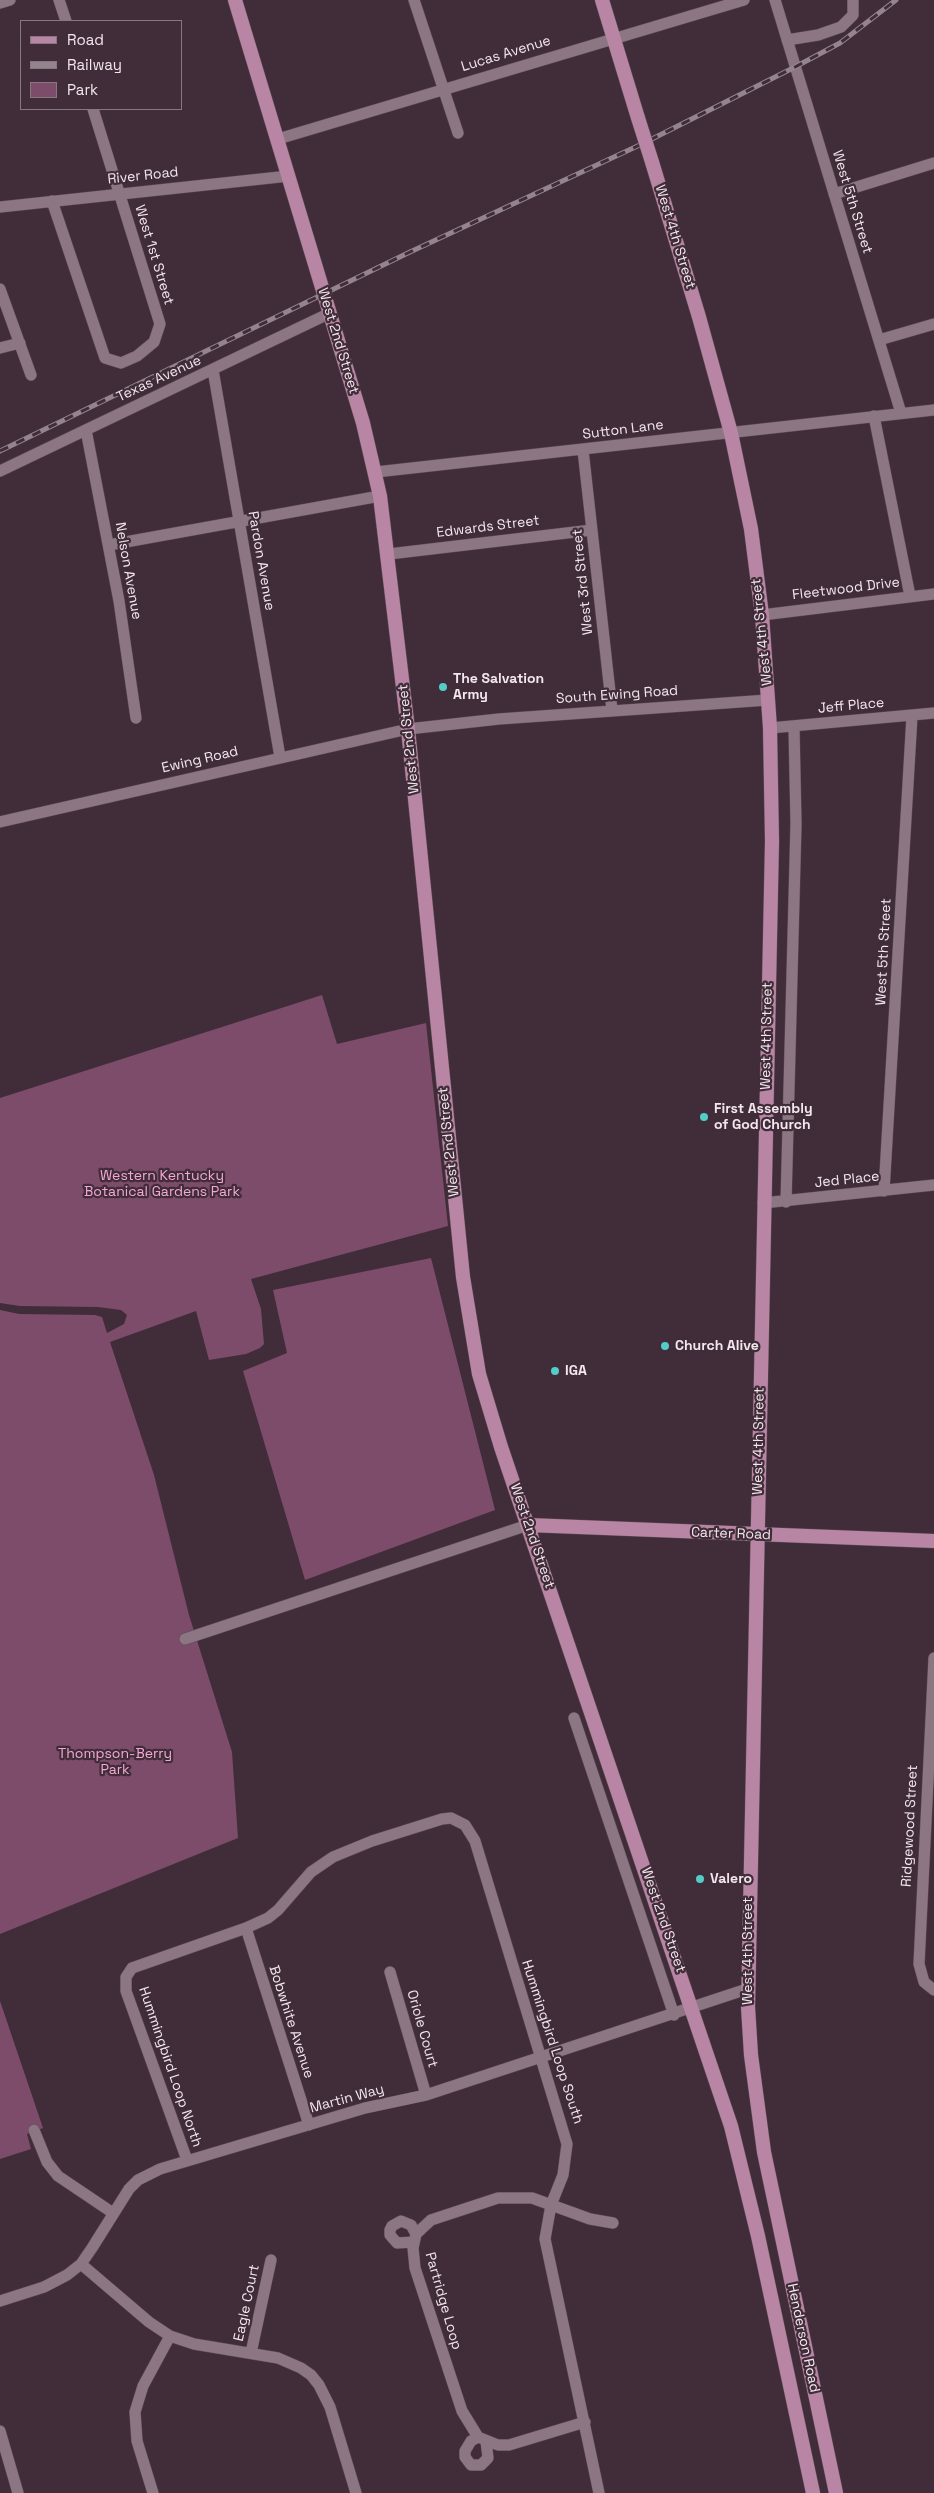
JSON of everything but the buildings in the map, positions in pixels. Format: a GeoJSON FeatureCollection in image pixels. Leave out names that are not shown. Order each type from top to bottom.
{"type":"FeatureCollection","features":[{"type":"Feature","properties":{"kind":"main road","name":"West 2nd Street"},"geometry":{"type":"LineString","coordinates":[[235,0],[376,472],[388,554],[408,729],[469,1326],[486,1398],[693,2008],[731,2126],[764,2261]]}},
{"type":"Feature","properties":{"kind":"main road","name":"West 4th Street"},"geometry":{"type":"LineString","coordinates":[[602,0],[699,317],[731,433],[750,529],[762,615],[770,728],[772,841],[747,1989],[754,2084],[770,2182]]}},
{"type":"Feature","properties":{"kind":"main road","name":"Carter Road"},"geometry":{"type":"LineString","coordinates":[[528,1525],[758,1536],[934,1540]]}},
{"type":"Feature","properties":{"kind":"main road","name":"Henderson Road"},"geometry":{"type":"LineString","coordinates":[[770,2182],[836,2493]]}},
{"type":"Feature","properties":{"kind":"main road","name":"Henderson Road"},"geometry":{"type":"LineString","coordinates":[[764,2261],[813,2493]]}},
{"type":"Feature","properties":{"kind":"street"},"geometry":{"type":"LineString","coordinates":[[0,3],[10,0]]}},
{"type":"Feature","properties":{"kind":"street"},"geometry":{"type":"LineString","coordinates":[[60,0],[66,20]]}},
{"type":"Feature","properties":{"kind":"street"},"geometry":{"type":"LineString","coordinates":[[414,0],[458,133]]}},
{"type":"Feature","properties":{"kind":"street","name":"Lucas Avenue"},"geometry":{"type":"LineString","coordinates":[[278,139],[744,0]]}},
{"type":"Feature","properties":{"kind":"street","name":"West 5th Street"},"geometry":{"type":"LineString","coordinates":[[775,0],[901,413]]}},
{"type":"Feature","properties":{"kind":"street"},"geometry":{"type":"LineString","coordinates":[[787,40],[818,35],[841,27],[853,15],[853,0]]}},
{"type":"Feature","properties":{"kind":"street","name":"West 1st Street"},"geometry":{"type":"LineString","coordinates":[[52,201],[105,358],[121,363],[137,356],[154,342],[160,324],[93,110]]}},
{"type":"Feature","properties":{"kind":"street"},"geometry":{"type":"LineString","coordinates":[[834,194],[934,163]]}},
{"type":"Feature","properties":{"kind":"street","name":"River Road"},"geometry":{"type":"LineString","coordinates":[[0,205],[289,176]]}},
{"type":"Feature","properties":{"kind":"street"},"geometry":{"type":"LineString","coordinates":[[0,289],[31,376]]}},
{"type":"Feature","properties":{"kind":"street","name":"Texas Avenue"},"geometry":{"type":"LineString","coordinates":[[0,471],[330,313]]}},
{"type":"Feature","properties":{"kind":"street"},"geometry":{"type":"LineString","coordinates":[[879,340],[934,324]]}},
{"type":"Feature","properties":{"kind":"street"},"geometry":{"type":"LineString","coordinates":[[0,348],[20,343]]}},
{"type":"Feature","properties":{"kind":"street","name":"Pardon Avenue"},"geometry":{"type":"LineString","coordinates":[[213,370],[280,757]]}},
{"type":"Feature","properties":{"kind":"street"},"geometry":{"type":"LineString","coordinates":[[901,413],[934,410]]}},
{"type":"Feature","properties":{"kind":"street","name":"Sutton Lane"},"geometry":{"type":"LineString","coordinates":[[376,472],[901,413]]}},
{"type":"Feature","properties":{"kind":"street"},"geometry":{"type":"LineString","coordinates":[[874,416],[910,596]]}},
{"type":"Feature","properties":{"kind":"street","name":"Nelson Avenue"},"geometry":{"type":"LineString","coordinates":[[86,430],[119,601],[136,718]]}},
{"type":"Feature","properties":{"kind":"street","name":"West 3rd Street"},"geometry":{"type":"LineString","coordinates":[[583,450],[612,710]]}},
{"type":"Feature","properties":{"kind":"street"},"geometry":{"type":"LineString","coordinates":[[109,545],[239,524],[380,496]]}},
{"type":"Feature","properties":{"kind":"street","name":"Edwards Street"},"geometry":{"type":"LineString","coordinates":[[388,554],[592,530]]}},
{"type":"Feature","properties":{"kind":"street","name":"Fleetwood Drive"},"geometry":{"type":"LineString","coordinates":[[762,615],[934,594]]}},
{"type":"Feature","properties":{"kind":"street","name":"South Ewing Road"},"geometry":{"type":"LineString","coordinates":[[408,729],[612,710],[768,700]]}},
{"type":"Feature","properties":{"kind":"street","name":"Jeff Place"},"geometry":{"type":"LineString","coordinates":[[770,728],[934,713]]}},
{"type":"Feature","properties":{"kind":"street","name":"West 5th Street"},"geometry":{"type":"LineString","coordinates":[[884,1191],[912,716]]}},
{"type":"Feature","properties":{"kind":"street","name":"West 4th Street"},"geometry":{"type":"LineString","coordinates":[[786,1202],[796,824],[794,727]]}},
{"type":"Feature","properties":{"kind":"street","name":"Ewing Road"},"geometry":{"type":"LineString","coordinates":[[0,822],[408,729]]}},
{"type":"Feature","properties":{"kind":"street","name":"Jed Place"},"geometry":{"type":"LineString","coordinates":[[763,1203],[934,1185]]}},
{"type":"Feature","properties":{"kind":"street"},"geometry":{"type":"LineString","coordinates":[[185,1639],[528,1525]]}},
{"type":"Feature","properties":{"kind":"street","name":"Ridgewood Street"},"geometry":{"type":"LineString","coordinates":[[934,1658],[929,1856],[918,1964],[924,1982],[934,1990]]}},
{"type":"Feature","properties":{"kind":"street","name":"West 2nd Street"},"geometry":{"type":"LineString","coordinates":[[574,1718],[674,2015]]}},
{"type":"Feature","properties":{"kind":"street"},"geometry":{"type":"LineString","coordinates":[[586,1754],[605,1750]]}},
{"type":"Feature","properties":{"kind":"street","name":"Hummingbird Loop South"},"geometry":{"type":"LineString","coordinates":[[246,1928],[278,1910],[311,1872],[332,1857],[372,1841],[451,1818],[465,1824],[475,1841],[540,2059],[563,2124],[567,2144],[564,2175],[551,2205],[545,2227],[546,2251],[585,2422],[599,2493]]}},
{"type":"Feature","properties":{"kind":"street","name":"Hummingbird Loop North"},"geometry":{"type":"LineString","coordinates":[[187,2160],[131,2009],[126,1977],[132,1968],[246,1928]]}},
{"type":"Feature","properties":{"kind":"street","name":"Bobwhite Avenue"},"geometry":{"type":"LineString","coordinates":[[246,1928],[309,2125]]}},
{"type":"Feature","properties":{"kind":"street","name":"Oriole Court"},"geometry":{"type":"LineString","coordinates":[[390,1972],[426,2095]]}},
{"type":"Feature","properties":{"kind":"street","name":"Martin Way"},"geometry":{"type":"LineString","coordinates":[[0,2302],[44,2287],[67,2275],[81,2264],[112,2213],[138,2180],[160,2169],[364,2108],[426,2095],[674,2015],[747,1989]]}},
{"type":"Feature","properties":{"kind":"street"},"geometry":{"type":"LineString","coordinates":[[34,2130],[47,2162],[58,2176],[73,2189],[112,2213]]}},
{"type":"Feature","properties":{"kind":"street","name":"Partridge Loop"},"geometry":{"type":"LineString","coordinates":[[585,2422],[509,2445],[498,2445],[482,2439],[462,2411],[415,2268],[413,2258],[415,2238],[431,2220],[439,2216],[498,2198],[522,2196],[590,2219],[613,2223]]}},
{"type":"Feature","properties":{"kind":"street","name":"Eagle Court"},"geometry":{"type":"LineString","coordinates":[[251,2353],[272,2260]]}},
{"type":"Feature","properties":{"kind":"street"},"geometry":{"type":"LineString","coordinates":[[81,2264],[149,2322],[170,2336],[194,2344],[251,2353],[290,2362],[301,2368],[319,2384],[330,2407],[356,2493]]}},
{"type":"Feature","properties":{"kind":"street"},"geometry":{"type":"LineString","coordinates":[[153,2493],[137,2441],[135,2412],[144,2386],[170,2336]]}},
{"type":"Feature","properties":{"kind":"street"},"geometry":{"type":"LineString","coordinates":[[0,2431],[18,2493]]}},
{"type":"Feature","properties":{"kind":"green space"},"geometry":{"type":"Polygon","coordinates":[[[322,995],[337,1044],[426,1023],[448,1226],[251,1279],[261,1309],[264,1344],[260,1348],[246,1354],[209,1360],[196,1311],[110,1342],[154,1475],[189,1615],[232,1752],[238,1838],[0,1934],[0,1310],[19,1314],[95,1315],[102,1317],[107,1333],[124,1324],[127,1315],[121,1310],[98,1307],[20,1306],[0,1303],[0,1098],[322,995]]]}},
{"type":"Feature","properties":{"kind":"green space"},"geometry":{"type":"Polygon","coordinates":[[[431,1258],[495,1510],[305,1580],[243,1371],[287,1353],[273,1290],[431,1258]]]}},
{"type":"Feature","properties":{"kind":"green space"},"geometry":{"type":"Polygon","coordinates":[[[0,2001],[43,2128],[27,2134],[31,2149],[0,2159],[0,2001]]]}},
{"type":"Feature","properties":{"kind":"railway"},"geometry":{"type":"LineString","coordinates":[[0,451],[410,252],[644,143],[795,67],[840,43],[896,0]]}},
{"type":"Feature","properties":{"kind":"place","name":"The Salvation Army"},"geometry":{"type":"Point","coordinates":[443,687]}},
{"type":"Feature","properties":{"kind":"place","name":"First Assembly of God Church"},"geometry":{"type":"Point","coordinates":[704,1117]}},
{"type":"Feature","properties":{"kind":"place","name":"Church Alive"},"geometry":{"type":"Point","coordinates":[665,1346]}},
{"type":"Feature","properties":{"kind":"place","name":"IGA"},"geometry":{"type":"Point","coordinates":[555,1371]}},
{"type":"Feature","properties":{"kind":"place","name":"Valero"},"geometry":{"type":"Point","coordinates":[700,1879]}},
{"type":"Feature","properties":{"kind":"park label","name":"Western Kentucky Botanical Gardens Park"},"geometry":{"type":"Point","coordinates":[162,1184]}},
{"type":"Feature","properties":{"kind":"park label","name":"Thompson-Berry Park"},"geometry":{"type":"Point","coordinates":[115,1762]}}]}
